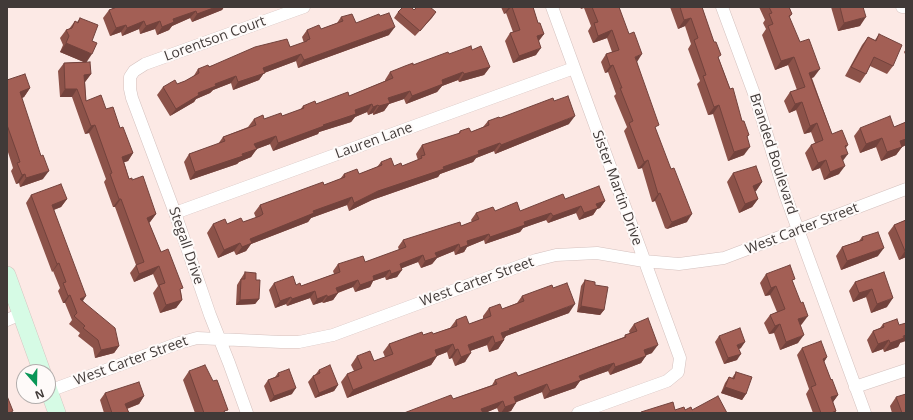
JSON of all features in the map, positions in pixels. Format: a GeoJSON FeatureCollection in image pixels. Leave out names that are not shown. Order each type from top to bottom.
{"type":"FeatureCollection","features":[{"type":"Feature","properties":{"kind":"main road"},"geometry":{"type":"LineString","coordinates":[[7,275],[14,317],[38,364]]}},
{"type":"Feature","properties":{"kind":"street","name":"Lorentson Court"},"geometry":{"type":"LineString","coordinates":[[130,77],[134,71],[145,64],[304,7]]}},
{"type":"Feature","properties":{"kind":"street","name":"Sister Martin Drive"},"geometry":{"type":"LineString","coordinates":[[552,7],[680,358],[678,372],[667,381],[578,413]]}},
{"type":"Feature","properties":{"kind":"street","name":"Branded Boulevard"},"geometry":{"type":"LineString","coordinates":[[722,7],[756,99],[785,194],[865,413]]}},
{"type":"Feature","properties":{"kind":"street","name":"Lauren Lane"},"geometry":{"type":"LineString","coordinates":[[175,213],[574,68]]}},
{"type":"Feature","properties":{"kind":"street","name":"Stegall Drive"},"geometry":{"type":"LineString","coordinates":[[130,77],[132,98],[247,413]]}},
{"type":"Feature","properties":{"kind":"street","name":"West Carter Street"},"geometry":{"type":"LineString","coordinates":[[56,387],[179,343],[197,338],[299,342],[333,335],[529,263],[556,255],[597,253],[644,261],[679,264],[724,258],[906,189]]}},
{"type":"Feature","properties":{"kind":"street"},"geometry":{"type":"LineString","coordinates":[[855,387],[906,370]]}},
{"type":"Feature","properties":{"kind":"building"},"geometry":{"type":"Polygon","coordinates":[[[117,7],[216,7],[197,14],[196,11],[173,19],[174,22],[162,27],[160,21],[146,26],[144,21],[127,28],[126,25],[116,28],[109,10],[117,7]]]}},
{"type":"Feature","properties":{"kind":"building"},"geometry":{"type":"Polygon","coordinates":[[[403,7],[411,7],[414,10],[417,7],[430,7],[436,12],[420,31],[398,12],[403,7]]]}},
{"type":"Feature","properties":{"kind":"building"},"geometry":{"type":"Polygon","coordinates":[[[512,7],[533,7],[538,23],[540,23],[544,34],[537,36],[541,48],[519,56],[510,33],[520,30],[512,7]]]}},
{"type":"Feature","properties":{"kind":"building"},"geometry":{"type":"Polygon","coordinates":[[[592,7],[619,7],[629,34],[634,32],[642,54],[635,57],[659,125],[655,127],[671,169],[674,168],[692,214],[672,222],[671,221],[660,193],[658,194],[648,160],[644,162],[629,123],[633,121],[620,88],[622,88],[613,65],[610,66],[606,54],[619,50],[612,30],[598,36],[594,23],[598,22],[592,7]]]}},
{"type":"Feature","properties":{"kind":"building"},"geometry":{"type":"Polygon","coordinates":[[[680,7],[702,7],[714,42],[716,42],[721,55],[718,57],[730,89],[733,88],[742,121],[744,121],[749,135],[747,136],[750,147],[734,152],[719,105],[714,107],[703,76],[706,75],[694,40],[698,38],[691,18],[684,20],[680,7]]]}},
{"type":"Feature","properties":{"kind":"building"},"geometry":{"type":"Polygon","coordinates":[[[769,7],[789,7],[792,14],[789,16],[800,42],[809,39],[820,69],[809,73],[832,134],[842,130],[848,145],[845,146],[848,154],[841,156],[845,166],[830,172],[826,160],[818,163],[811,145],[823,140],[817,123],[810,126],[802,102],[795,104],[790,92],[805,87],[794,57],[781,61],[768,26],[773,24],[769,14],[772,13],[769,7]]]}},
{"type":"Feature","properties":{"kind":"building"},"geometry":{"type":"Polygon","coordinates":[[[840,7],[863,7],[866,17],[844,23],[840,7]]]}},
{"type":"Feature","properties":{"kind":"building"},"geometry":{"type":"Polygon","coordinates":[[[389,13],[395,27],[304,60],[301,54],[263,68],[265,73],[238,82],[236,76],[215,84],[216,86],[198,93],[199,95],[176,109],[163,87],[175,80],[177,84],[185,81],[199,73],[198,69],[208,65],[209,67],[255,47],[287,39],[290,47],[307,41],[310,39],[307,30],[319,25],[321,29],[343,21],[341,17],[352,14],[356,23],[379,14],[380,16],[389,13]]]}},
{"type":"Feature","properties":{"kind":"building"},"geometry":{"type":"Polygon","coordinates":[[[80,18],[98,25],[92,41],[97,43],[92,54],[66,43],[69,36],[66,30],[72,28],[75,21],[78,23],[80,18]]]}},
{"type":"Feature","properties":{"kind":"building"},"geometry":{"type":"Polygon","coordinates":[[[879,34],[902,45],[893,66],[874,57],[866,74],[851,67],[868,37],[876,41],[879,34]]]}},
{"type":"Feature","properties":{"kind":"building"},"geometry":{"type":"Polygon","coordinates":[[[471,46],[472,50],[481,46],[490,67],[464,74],[463,72],[442,80],[443,84],[412,96],[410,91],[388,98],[390,103],[373,107],[372,104],[355,110],[356,114],[278,143],[276,136],[254,144],[257,149],[242,154],[243,156],[195,172],[189,154],[225,141],[223,137],[256,125],[254,119],[263,115],[264,119],[281,113],[282,116],[304,108],[303,106],[315,101],[316,104],[348,92],[349,96],[393,78],[390,72],[413,63],[413,65],[448,52],[449,54],[471,46]]]}},
{"type":"Feature","properties":{"kind":"building"},"geometry":{"type":"Polygon","coordinates":[[[90,62],[91,74],[84,75],[86,101],[101,95],[106,109],[113,107],[120,128],[123,127],[133,153],[122,157],[129,179],[132,178],[132,180],[143,176],[156,214],[147,218],[161,252],[168,249],[183,288],[180,289],[182,300],[166,305],[159,285],[165,283],[159,266],[139,274],[136,265],[144,262],[121,199],[119,199],[110,174],[112,173],[95,125],[91,126],[77,89],[65,89],[64,63],[90,62]]]}},
{"type":"Feature","properties":{"kind":"building"},"geometry":{"type":"Polygon","coordinates":[[[25,74],[30,88],[20,92],[41,156],[43,155],[49,171],[26,178],[25,174],[22,175],[17,163],[20,162],[7,125],[7,80],[25,74]]]}},
{"type":"Feature","properties":{"kind":"building"},"geometry":{"type":"Polygon","coordinates":[[[568,96],[575,116],[501,145],[500,143],[478,151],[479,154],[443,167],[444,169],[378,191],[354,203],[352,197],[313,211],[314,213],[250,239],[252,243],[242,247],[240,243],[224,250],[213,224],[225,219],[227,224],[241,218],[243,222],[260,216],[263,214],[260,205],[323,182],[324,185],[345,177],[344,174],[357,169],[359,174],[382,165],[381,162],[391,158],[394,166],[401,163],[402,166],[422,158],[421,156],[425,155],[422,145],[460,133],[460,131],[469,128],[471,132],[489,125],[488,121],[553,98],[554,101],[568,96]]]}},
{"type":"Feature","properties":{"kind":"building"},"geometry":{"type":"Polygon","coordinates":[[[890,116],[894,127],[906,122],[906,139],[900,141],[902,147],[887,152],[882,138],[866,144],[860,128],[890,116]]]}},
{"type":"Feature","properties":{"kind":"building"},"geometry":{"type":"Polygon","coordinates":[[[756,166],[762,182],[753,186],[758,199],[745,204],[733,173],[756,166]]]}},
{"type":"Feature","properties":{"kind":"building"},"geometry":{"type":"Polygon","coordinates":[[[61,184],[67,199],[52,205],[86,296],[80,299],[115,328],[119,346],[101,350],[98,340],[83,328],[85,326],[74,316],[77,313],[70,295],[68,296],[63,283],[66,282],[59,263],[57,264],[31,195],[61,184]]]}},
{"type":"Feature","properties":{"kind":"building"},"geometry":{"type":"Polygon","coordinates":[[[599,186],[605,201],[596,204],[598,208],[584,213],[581,206],[553,216],[551,213],[524,222],[525,225],[490,237],[489,234],[467,241],[468,245],[460,248],[459,244],[435,253],[437,257],[425,261],[423,255],[400,264],[402,270],[391,274],[390,270],[373,276],[374,280],[360,285],[358,280],[336,288],[338,293],[327,297],[327,295],[317,299],[315,291],[292,299],[291,297],[280,301],[274,283],[293,276],[296,285],[300,283],[301,286],[340,272],[338,264],[363,256],[365,262],[406,247],[403,240],[460,222],[461,226],[479,219],[476,213],[493,207],[495,211],[517,202],[520,211],[563,194],[565,199],[599,186]]]}},
{"type":"Feature","properties":{"kind":"building"},"geometry":{"type":"Polygon","coordinates":[[[906,220],[906,250],[905,251],[894,225],[906,220]]]}},
{"type":"Feature","properties":{"kind":"building"},"geometry":{"type":"Polygon","coordinates":[[[878,232],[884,248],[847,261],[842,247],[863,240],[862,237],[878,232]]]}},
{"type":"Feature","properties":{"kind":"building"},"geometry":{"type":"Polygon","coordinates":[[[790,265],[795,279],[792,280],[808,316],[798,319],[804,335],[786,342],[780,324],[775,326],[770,315],[785,309],[776,286],[771,288],[766,274],[790,265]]]}},
{"type":"Feature","properties":{"kind":"building"},"geometry":{"type":"Polygon","coordinates":[[[245,272],[256,273],[256,280],[260,280],[259,299],[240,300],[241,279],[245,279],[245,272]]]}},
{"type":"Feature","properties":{"kind":"building"},"geometry":{"type":"Polygon","coordinates":[[[884,272],[893,298],[877,304],[872,289],[859,293],[855,282],[884,272]]]}},
{"type":"Feature","properties":{"kind":"building"},"geometry":{"type":"Polygon","coordinates":[[[585,280],[595,282],[595,285],[608,287],[604,310],[581,306],[585,280]]]}},
{"type":"Feature","properties":{"kind":"building"},"geometry":{"type":"Polygon","coordinates":[[[567,283],[575,304],[501,333],[504,340],[495,343],[493,336],[468,345],[471,353],[461,357],[458,349],[455,350],[453,344],[435,350],[437,356],[353,390],[347,374],[362,368],[357,356],[370,351],[374,361],[393,354],[389,344],[422,332],[423,335],[432,332],[433,334],[457,326],[456,320],[466,316],[469,324],[491,316],[489,308],[500,304],[502,309],[524,301],[522,296],[552,285],[553,288],[567,283]]]}},
{"type":"Feature","properties":{"kind":"building"},"geometry":{"type":"Polygon","coordinates":[[[648,318],[658,345],[644,350],[646,356],[615,367],[614,363],[599,368],[579,376],[581,380],[550,391],[547,384],[514,397],[516,403],[505,407],[503,401],[481,409],[483,413],[404,413],[451,395],[453,399],[497,384],[495,380],[516,372],[518,376],[626,337],[625,335],[637,331],[634,324],[648,318]]]}},
{"type":"Feature","properties":{"kind":"building"},"geometry":{"type":"Polygon","coordinates":[[[897,319],[899,325],[906,323],[906,335],[903,336],[904,338],[890,343],[889,340],[878,344],[873,331],[884,327],[883,324],[897,319]]]}},
{"type":"Feature","properties":{"kind":"building"},"geometry":{"type":"Polygon","coordinates":[[[740,328],[745,342],[737,345],[741,354],[728,358],[719,336],[740,328]]]}},
{"type":"Feature","properties":{"kind":"building"},"geometry":{"type":"Polygon","coordinates":[[[821,341],[827,357],[823,359],[838,395],[831,397],[836,411],[831,413],[821,413],[811,387],[816,385],[802,348],[821,341]]]}},
{"type":"Feature","properties":{"kind":"building"},"geometry":{"type":"Polygon","coordinates":[[[205,365],[213,381],[217,380],[228,410],[224,411],[225,413],[204,413],[189,371],[205,365]]]}},
{"type":"Feature","properties":{"kind":"building"},"geometry":{"type":"Polygon","coordinates":[[[330,365],[338,385],[319,393],[313,376],[320,373],[319,370],[330,365]]]}},
{"type":"Feature","properties":{"kind":"building"},"geometry":{"type":"Polygon","coordinates":[[[289,369],[296,388],[274,396],[268,380],[279,376],[278,373],[289,369]]]}},
{"type":"Feature","properties":{"kind":"building"},"geometry":{"type":"Polygon","coordinates":[[[736,372],[752,377],[746,394],[725,387],[729,377],[734,379],[736,372]]]}},
{"type":"Feature","properties":{"kind":"building"},"geometry":{"type":"Polygon","coordinates":[[[139,382],[144,396],[125,404],[129,413],[112,413],[105,393],[139,382]]]}},
{"type":"Feature","properties":{"kind":"building"},"geometry":{"type":"Polygon","coordinates":[[[906,394],[906,413],[902,413],[896,397],[906,394]]]}},
{"type":"Feature","properties":{"kind":"building"},"geometry":{"type":"Polygon","coordinates":[[[7,396],[13,411],[9,413],[7,413],[7,396]]]}},
{"type":"Feature","properties":{"kind":"building"},"geometry":{"type":"Polygon","coordinates":[[[718,396],[727,413],[641,412],[673,402],[675,410],[684,407],[685,410],[691,407],[692,410],[718,396]]]}}]}
